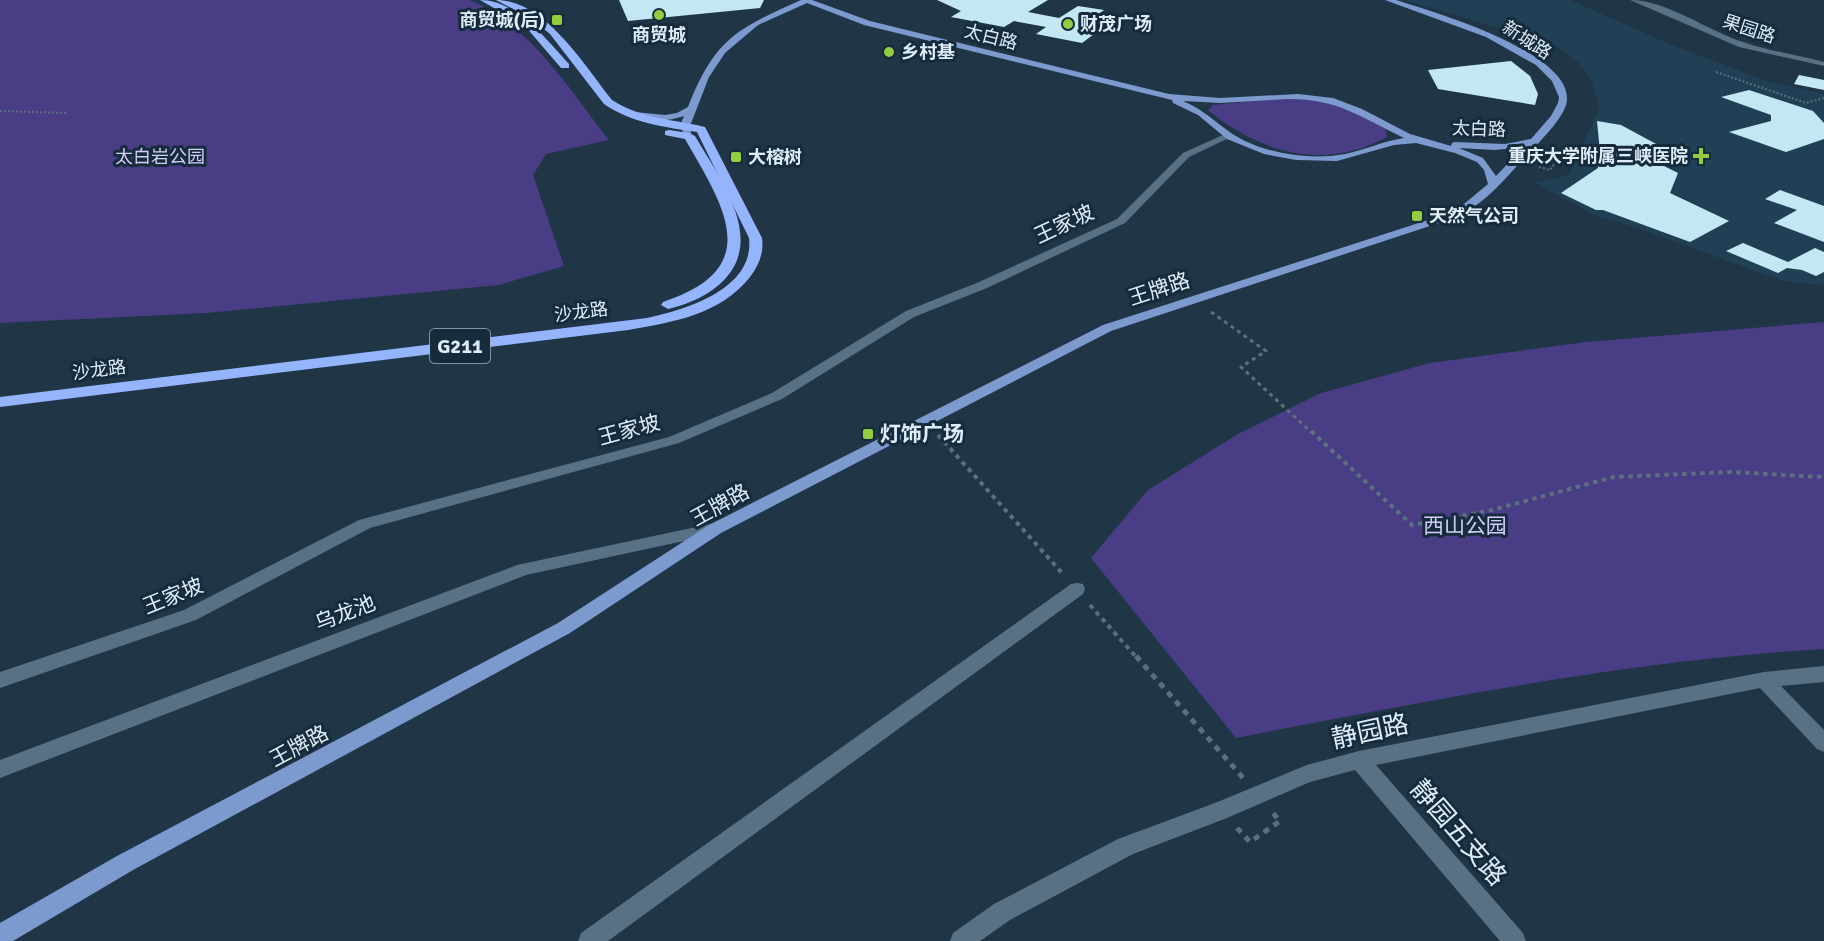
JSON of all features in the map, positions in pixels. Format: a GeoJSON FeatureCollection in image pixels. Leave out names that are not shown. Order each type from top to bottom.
{"type":"FeatureCollection","features":[{"type":"Feature","properties":{"kind":"highway"},"geometry":{"type":"LineString","coordinates":[[484,0],[528,24],[569,72]]}},
{"type":"Feature","properties":{"kind":"highway"},"geometry":{"type":"LineString","coordinates":[[500,0],[543,23],[608,102],[626,114],[691,130]]}},
{"type":"Feature","properties":{"kind":"highway"},"geometry":{"type":"LineString","coordinates":[[594,105],[626,124],[691,130]]}},
{"type":"Feature","properties":{"kind":"highway","name":"沙龙路"},"geometry":{"type":"LineString","coordinates":[[0,392],[587,321],[653,309],[690,299],[709,287],[723,274],[732,259],[735,232],[691,130]]}},
{"type":"Feature","properties":{"kind":"highway","name":"沙龙路"},"geometry":{"type":"LineString","coordinates":[[0,402],[609,328],[651,321],[707,306],[720,298],[743,277],[756,256],[758,244],[724,169],[691,130]]}},
{"type":"Feature","properties":{"kind":"main road","name":"新城路"},"geometry":{"type":"LineString","coordinates":[[1389,0],[1481,31],[1516,48],[1547,72],[1558,85],[1563,98],[1560,110],[1535,141],[1493,184]]}},
{"type":"Feature","properties":{"kind":"main road","name":"太白路"},"geometry":{"type":"LineString","coordinates":[[691,130],[693,108],[714,61],[727,46],[771,15],[806,1],[867,23],[1169,97],[1214,100],[1280,96],[1323,99],[1364,112],[1387,127],[1420,142],[1457,151],[1482,161],[1489,170],[1493,184]]}},
{"type":"Feature","properties":{"kind":"main road","name":"太白路"},"geometry":{"type":"LineString","coordinates":[[1169,97],[1200,113],[1228,136],[1249,146],[1277,154],[1307,158],[1337,158],[1362,153],[1387,142],[1397,141],[1497,147],[1535,141]]}},
{"type":"Feature","properties":{"kind":"main road"},"geometry":{"type":"LineString","coordinates":[[626,114],[670,117],[686,113],[693,108]]}},
{"type":"Feature","properties":{"kind":"main road"},"geometry":{"type":"LineString","coordinates":[[691,130],[693,108]]}},
{"type":"Feature","properties":{"kind":"main road","name":"王牌路"},"geometry":{"type":"LineString","coordinates":[[0,936],[125,863],[564,628],[715,529],[1107,328],[1435,221],[1472,204],[1493,184]]}},
{"type":"Feature","properties":{"kind":"street","name":"果园路"},"geometry":{"type":"LineString","coordinates":[[1634,0],[1673,14],[1713,34],[1742,45],[1824,64]]}},
{"type":"Feature","properties":{"kind":"street","name":"王家坡"},"geometry":{"type":"LineString","coordinates":[[0,680],[190,615],[365,524],[674,440],[777,396],[910,314],[983,285],[1121,221],[1186,155],[1228,136]]}},
{"type":"Feature","properties":{"kind":"street","name":"乌龙池"},"geometry":{"type":"LineString","coordinates":[[0,769],[523,569],[715,529]]}},
{"type":"Feature","properties":{"kind":"street"},"geometry":{"type":"LineString","coordinates":[[589,941],[1077,590]]}},
{"type":"Feature","properties":{"kind":"street","name":"静园路"},"geometry":{"type":"LineString","coordinates":[[961,941],[1002,912],[1126,846],[1220,811],[1307,774],[1359,760],[1764,680],[1824,674]]}},
{"type":"Feature","properties":{"kind":"street"},"geometry":{"type":"LineString","coordinates":[[1764,680],[1824,743]]}},
{"type":"Feature","properties":{"kind":"street","name":"静园五支路"},"geometry":{"type":"LineString","coordinates":[[1359,760],[1515,941]]}},
{"type":"Feature","properties":{"kind":"path"},"geometry":{"type":"LineString","coordinates":[[1716,72],[1806,104],[1824,98]]}},
{"type":"Feature","properties":{"kind":"path"},"geometry":{"type":"LineString","coordinates":[[0,111],[67,113]]}},
{"type":"Feature","properties":{"kind":"path"},"geometry":{"type":"LineString","coordinates":[[1539,167],[1550,170],[1558,159]]}},
{"type":"Feature","properties":{"kind":"path"},"geometry":{"type":"LineString","coordinates":[[1194,299],[1266,351],[1241,367],[1412,525],[1492,510],[1614,477],[1731,472],[1824,477]]}},
{"type":"Feature","properties":{"kind":"path"},"geometry":{"type":"LineString","coordinates":[[926,421],[1249,785]]}},
{"type":"Feature","properties":{"kind":"path"},"geometry":{"type":"LineString","coordinates":[[1220,811],[1250,842],[1280,821],[1264,803]]}},
{"type":"Feature","properties":{"kind":"shaded area","name":"重庆大学附属三峡医院"},"geometry":{"type":"Polygon","coordinates":[[[1405,0],[1570,0],[1672,45],[1769,82],[1824,94],[1824,285],[1783,281],[1638,228],[1592,214],[1536,183],[1569,175],[1599,108],[1592,81],[1577,61],[1553,44],[1405,0]]]}},
{"type":"Feature","properties":{"kind":"green space","name":"太白岩公园"},"geometry":{"type":"Polygon","coordinates":[[[0,0],[470,0],[512,26],[531,43],[564,80],[609,140],[546,154],[533,175],[564,266],[499,285],[207,313],[0,323],[0,0]]]}},
{"type":"Feature","properties":{"kind":"green space"},"geometry":{"type":"Polygon","coordinates":[[[1286,98],[1318,100],[1346,107],[1385,128],[1387,137],[1340,153],[1317,155],[1294,153],[1250,138],[1208,110],[1213,105],[1286,98]]]}},
{"type":"Feature","properties":{"kind":"green space","name":"西山公园"},"geometry":{"type":"Polygon","coordinates":[[[1824,322],[1824,649],[1602,672],[1455,696],[1236,738],[1091,558],[1148,490],[1238,434],[1321,393],[1430,363],[1586,342],[1824,322]]]}},
{"type":"Feature","properties":{"kind":"building","name":"商贸城"},"geometry":{"type":"Polygon","coordinates":[[[619,0],[764,0],[760,8],[628,21],[619,0]]]}},
{"type":"Feature","properties":{"kind":"building","name":"财茂广场"},"geometry":{"type":"Polygon","coordinates":[[[937,0],[1048,0],[1028,12],[1059,18],[1078,6],[1104,10],[1095,17],[1113,20],[1082,43],[1036,34],[1046,27],[1014,21],[1004,27],[951,17],[961,11],[937,0]]]}},
{"type":"Feature","properties":{"kind":"building","name":"重庆大学附属三峡医院"},"geometry":{"type":"Polygon","coordinates":[[[1511,61],[1530,76],[1538,94],[1535,105],[1438,89],[1428,70],[1511,61]]]}},
{"type":"Feature","properties":{"kind":"building"},"geometry":{"type":"Polygon","coordinates":[[[1799,75],[1824,80],[1824,90],[1794,84],[1799,75]]]}},
{"type":"Feature","properties":{"kind":"building"},"geometry":{"type":"Polygon","coordinates":[[[1749,90],[1813,111],[1824,123],[1824,139],[1786,152],[1729,132],[1771,121],[1771,115],[1721,97],[1749,90]]]}},
{"type":"Feature","properties":{"kind":"building"},"geometry":{"type":"Polygon","coordinates":[[[1597,121],[1621,125],[1658,145],[1658,163],[1678,173],[1670,193],[1729,221],[1690,242],[1603,210],[1596,210],[1561,193],[1598,168],[1600,152],[1597,121]]]}},
{"type":"Feature","properties":{"kind":"building"},"geometry":{"type":"Polygon","coordinates":[[[1780,190],[1824,206],[1824,242],[1774,223],[1797,210],[1765,199],[1780,190]]]}},
{"type":"Feature","properties":{"kind":"building"},"geometry":{"type":"Polygon","coordinates":[[[1743,243],[1788,262],[1815,248],[1824,252],[1824,272],[1816,276],[1802,270],[1787,268],[1778,273],[1726,251],[1743,243]]]}},
{"type":"Feature","properties":{"kind":"place","name":"商贸城"},"geometry":{"type":"Point","coordinates":[659,15]}},
{"type":"Feature","properties":{"kind":"place","name":"商贸城(后)"},"geometry":{"type":"Point","coordinates":[557,20]}},
{"type":"Feature","properties":{"kind":"place","name":"财茂广场"},"geometry":{"type":"Point","coordinates":[1068,24]}},
{"type":"Feature","properties":{"kind":"place","name":"乡村基"},"geometry":{"type":"Point","coordinates":[889,52]}},
{"type":"Feature","properties":{"kind":"place","name":"重庆大学附属三峡医院"},"geometry":{"type":"Point","coordinates":[1701,156]}},
{"type":"Feature","properties":{"kind":"place","name":"大榕树"},"geometry":{"type":"Point","coordinates":[736,157]}},
{"type":"Feature","properties":{"kind":"place","name":"天然气公司"},"geometry":{"type":"Point","coordinates":[1417,216]}},
{"type":"Feature","properties":{"kind":"place","name":"灯饰广场"},"geometry":{"type":"Point","coordinates":[868,434]}}]}
